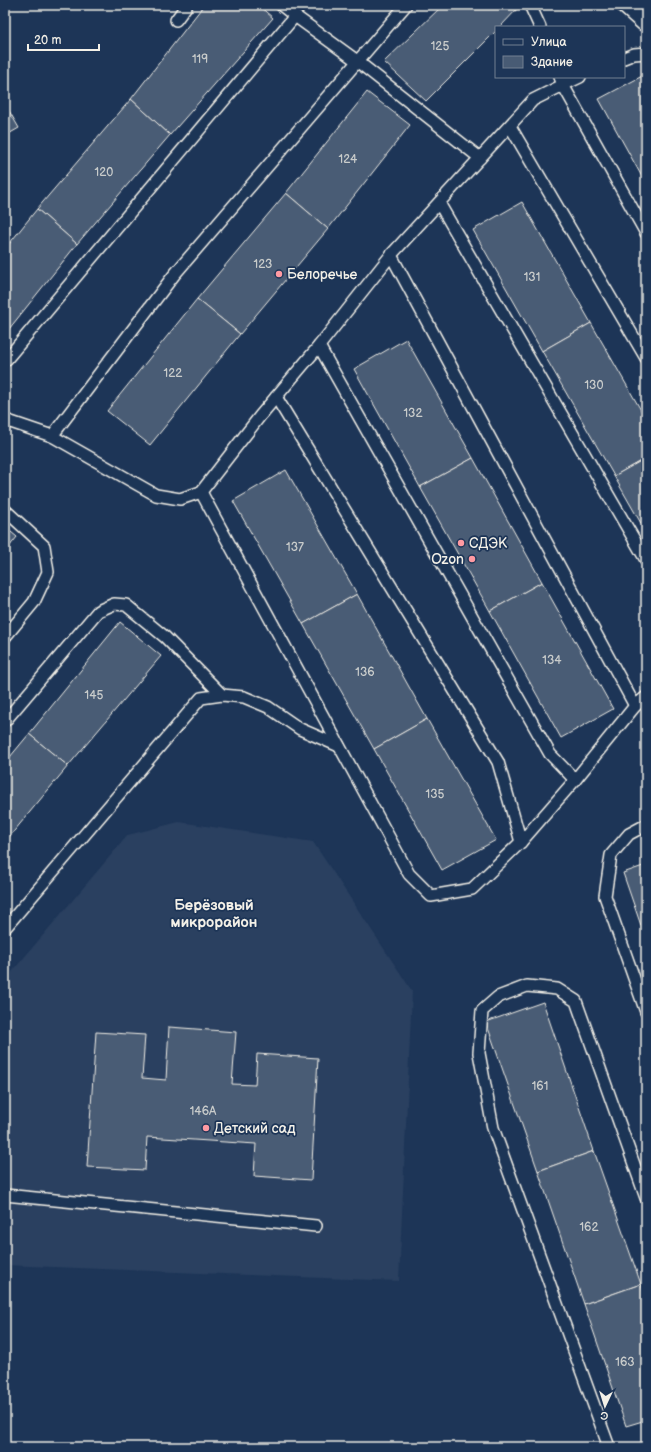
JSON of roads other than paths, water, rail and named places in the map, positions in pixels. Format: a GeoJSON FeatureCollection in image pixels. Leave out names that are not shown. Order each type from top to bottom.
{"type":"FeatureCollection","features":[{"type":"Feature","properties":{"kind":"street"},"geometry":{"type":"LineString","coordinates":[[628,5],[646,22]]}},
{"type":"Feature","properties":{"kind":"lane"},"geometry":{"type":"LineString","coordinates":[[176,20],[187,5]]}},
{"type":"Feature","properties":{"kind":"lane"},"geometry":{"type":"LineString","coordinates":[[281,5],[357,61],[480,158]]}},
{"type":"Feature","properties":{"kind":"lane"},"geometry":{"type":"LineString","coordinates":[[52,436],[174,275],[406,5]]}},
{"type":"Feature","properties":{"kind":"lane"},"geometry":{"type":"LineString","coordinates":[[530,5],[540,26]]}},
{"type":"Feature","properties":{"kind":"lane"},"geometry":{"type":"LineString","coordinates":[[5,361],[295,16]]}},
{"type":"Feature","properties":{"kind":"lane"},"geometry":{"type":"LineString","coordinates":[[625,58],[634,54],[646,53]]}},
{"type":"Feature","properties":{"kind":"lane"},"geometry":{"type":"LineString","coordinates":[[5,420],[52,436],[156,495],[180,499],[201,492],[391,255],[533,100],[561,81],[575,78]]}},
{"type":"Feature","properties":{"kind":"lane"},"geometry":{"type":"LineString","coordinates":[[561,81],[646,233]]}},
{"type":"Feature","properties":{"kind":"lane"},"geometry":{"type":"LineString","coordinates":[[510,126],[646,358]]}},
{"type":"Feature","properties":{"kind":"lane"},"geometry":{"type":"LineString","coordinates":[[439,203],[646,560]]}},
{"type":"Feature","properties":{"kind":"lane"},"geometry":{"type":"LineString","coordinates":[[391,255],[634,706]]}},
{"type":"Feature","properties":{"kind":"lane"},"geometry":{"type":"LineString","coordinates":[[319,346],[550,754],[574,780]]}},
{"type":"Feature","properties":{"kind":"lane"},"geometry":{"type":"LineString","coordinates":[[276,397],[498,762],[521,842]]}},
{"type":"Feature","properties":{"kind":"lane"},"geometry":{"type":"LineString","coordinates":[[201,492],[409,874],[431,896],[472,889],[521,842],[634,706],[646,697]]}},
{"type":"Feature","properties":{"kind":"lane"},"geometry":{"type":"LineString","coordinates":[[5,510],[44,546],[48,572],[34,602],[5,637]]}},
{"type":"Feature","properties":{"kind":"lane"},"geometry":{"type":"LineString","coordinates":[[5,721],[98,611],[114,604],[126,605],[165,637],[222,695]]}},
{"type":"Feature","properties":{"kind":"lane"},"geometry":{"type":"LineString","coordinates":[[5,928],[201,698],[222,695],[244,697],[268,707],[300,729],[339,746]]}},
{"type":"Feature","properties":{"kind":"lane"},"geometry":{"type":"LineString","coordinates":[[646,825],[629,834],[611,855],[605,896],[646,1012]]}},
{"type":"Feature","properties":{"kind":"lane"},"geometry":{"type":"LineString","coordinates":[[609,1447],[493,1128],[479,1053],[482,1011],[498,997],[527,986],[557,989],[576,1001],[646,1198]]}},
{"type":"Feature","properties":{"kind":"lane"},"geometry":{"type":"LineString","coordinates":[[5,1195],[316,1226]]}},
{"type":"Feature","properties":{"kind":"place","name":"Белоречье"},"geometry":{"type":"Point","coordinates":[279,274]}},
{"type":"Feature","properties":{"kind":"place","name":"СДЭК"},"geometry":{"type":"Point","coordinates":[461,543]}},
{"type":"Feature","properties":{"kind":"place","name":"Ozon"},"geometry":{"type":"Point","coordinates":[472,559]}},
{"type":"Feature","properties":{"kind":"place","name":"Детский сад"},"geometry":{"type":"Point","coordinates":[206,1128]}},
{"type":"Feature","properties":{"kind":"district","name":"Берёзовый микрорайон"},"geometry":{"type":"Point","coordinates":[214,914]}}]}
